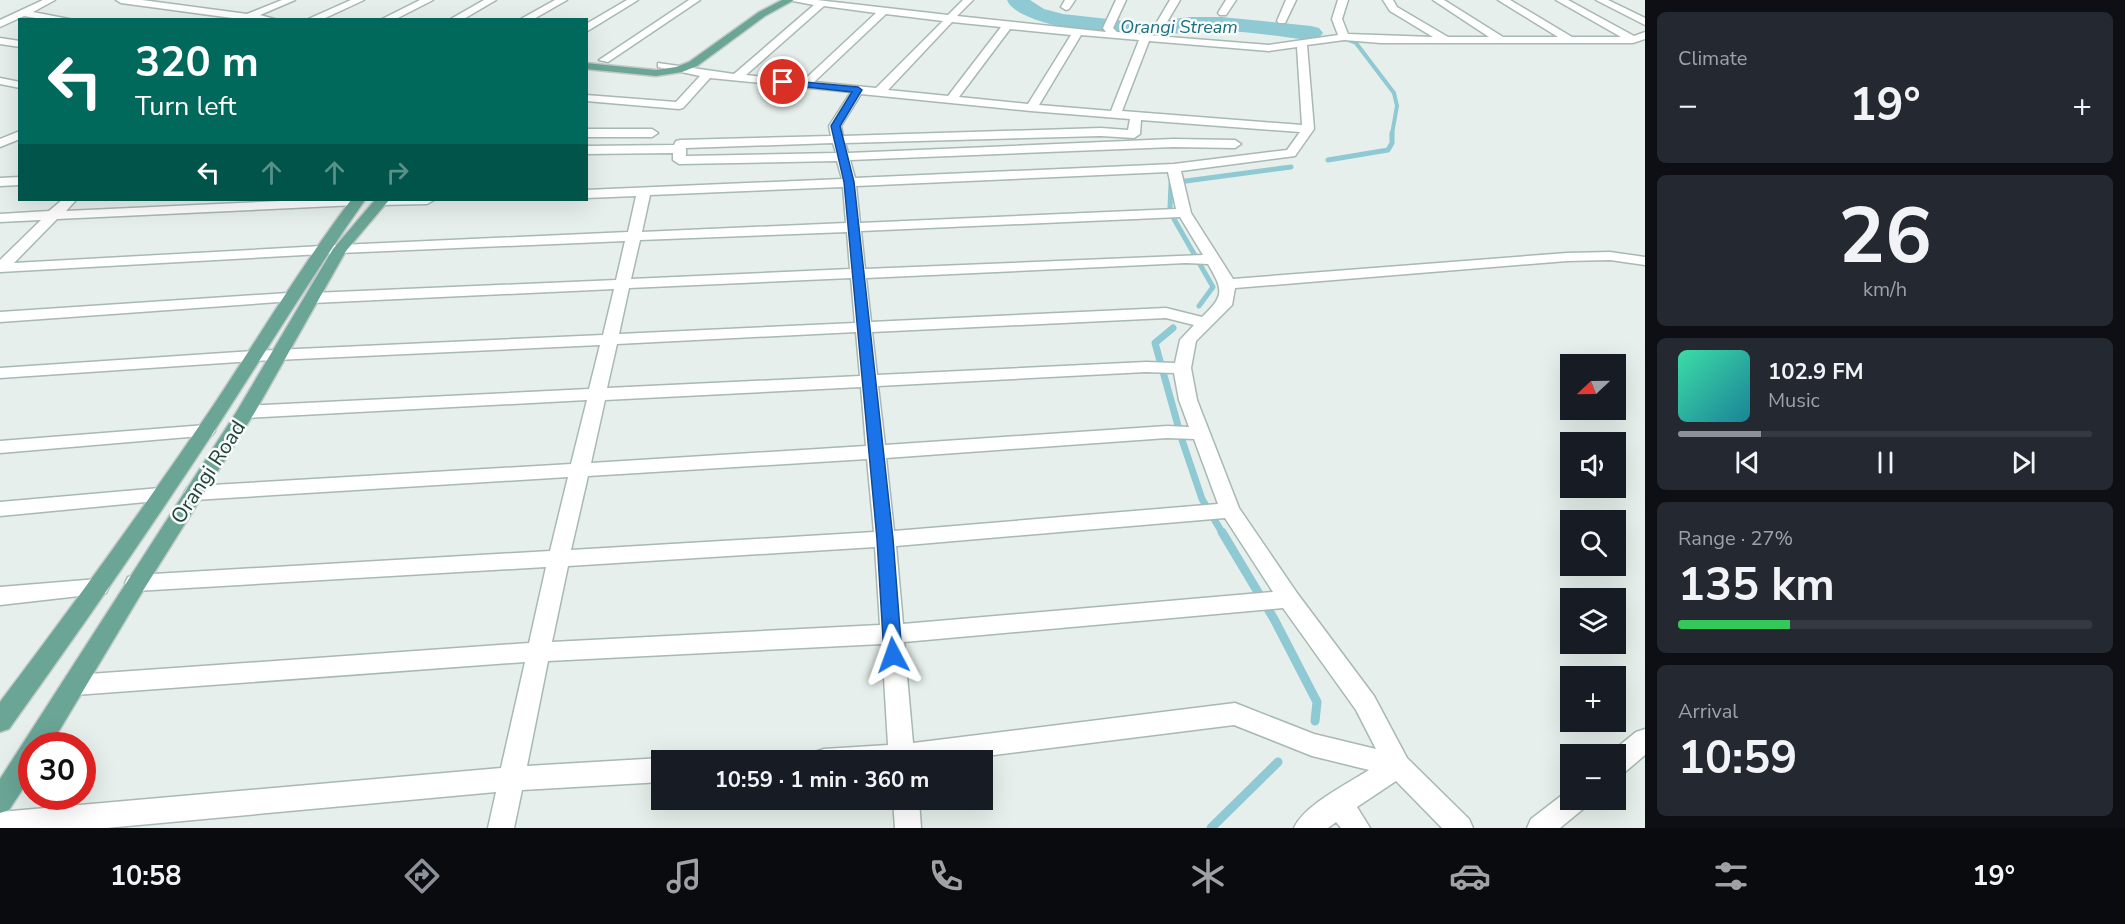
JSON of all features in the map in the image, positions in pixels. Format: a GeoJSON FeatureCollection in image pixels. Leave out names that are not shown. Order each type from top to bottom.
{"type":"FeatureCollection","features":[{"type":"Feature","properties":{"kind":"main road"},"geometry":{"type":"LineString","coordinates":[[588,58],[662,65],[680,61],[723,29],[774,0]]}},
{"type":"Feature","properties":{"kind":"main road"},"geometry":{"type":"LineString","coordinates":[[588,66],[656,73],[678,70],[693,64],[762,14],[791,0]]}},
{"type":"Feature","properties":{"kind":"main road","name":"Orangi Road"},"geometry":{"type":"LineString","coordinates":[[0,721],[98,587],[206,431],[320,249],[356,201]]}},
{"type":"Feature","properties":{"kind":"main road","name":"Orangi Road"},"geometry":{"type":"LineString","coordinates":[[45,732],[136,583],[246,412],[340,249],[380,201]]}},
{"type":"Feature","properties":{"kind":"main road"},"geometry":{"type":"LineString","coordinates":[[0,801],[18,774]]}},
{"type":"Feature","properties":{"kind":"street"},"geometry":{"type":"LineString","coordinates":[[0,24],[50,0]]}},
{"type":"Feature","properties":{"kind":"street"},"geometry":{"type":"LineString","coordinates":[[121,0],[200,15],[218,8],[261,18]]}},
{"type":"Feature","properties":{"kind":"street"},"geometry":{"type":"LineString","coordinates":[[154,5],[167,0]]}},
{"type":"Feature","properties":{"kind":"street"},"geometry":{"type":"LineString","coordinates":[[249,16],[290,0]]}},
{"type":"Feature","properties":{"kind":"street"},"geometry":{"type":"LineString","coordinates":[[316,18],[359,0]]}},
{"type":"Feature","properties":{"kind":"street"},"geometry":{"type":"LineString","coordinates":[[389,18],[428,0]]}},
{"type":"Feature","properties":{"kind":"street"},"geometry":{"type":"LineString","coordinates":[[458,18],[491,0]]}},
{"type":"Feature","properties":{"kind":"street"},"geometry":{"type":"LineString","coordinates":[[528,18],[562,0]]}},
{"type":"Feature","properties":{"kind":"street"},"geometry":{"type":"LineString","coordinates":[[588,27],[633,0]]}},
{"type":"Feature","properties":{"kind":"street"},"geometry":{"type":"LineString","coordinates":[[604,60],[695,0]]}},
{"type":"Feature","properties":{"kind":"street"},"geometry":{"type":"LineString","coordinates":[[791,0],[1007,26],[1078,32],[1111,29],[1145,38],[1163,31],[1269,48],[1344,37],[1381,40],[1633,40],[1645,34]]}},
{"type":"Feature","properties":{"kind":"street"},"geometry":{"type":"LineString","coordinates":[[844,7],[853,0]]}},
{"type":"Feature","properties":{"kind":"street"},"geometry":{"type":"LineString","coordinates":[[905,15],[918,0]]}},
{"type":"Feature","properties":{"kind":"street"},"geometry":{"type":"LineString","coordinates":[[879,92],[947,19],[968,0]]}},
{"type":"Feature","properties":{"kind":"street"},"geometry":{"type":"LineString","coordinates":[[1111,29],[1121,0]]}},
{"type":"Feature","properties":{"kind":"street"},"geometry":{"type":"LineString","coordinates":[[1163,31],[1175,0]]}},
{"type":"Feature","properties":{"kind":"street"},"geometry":{"type":"LineString","coordinates":[[1223,13],[1231,0]]}},
{"type":"Feature","properties":{"kind":"street"},"geometry":{"type":"LineString","coordinates":[[1282,21],[1291,0]]}},
{"type":"Feature","properties":{"kind":"street"},"geometry":{"type":"LineString","coordinates":[[1343,0],[1337,19],[1344,37]]}},
{"type":"Feature","properties":{"kind":"street"},"geometry":{"type":"LineString","coordinates":[[1388,0],[1393,9],[1446,40]]}},
{"type":"Feature","properties":{"kind":"street"},"geometry":{"type":"LineString","coordinates":[[1438,0],[1501,40]]}},
{"type":"Feature","properties":{"kind":"street"},"geometry":{"type":"LineString","coordinates":[[1503,0],[1570,40]]}},
{"type":"Feature","properties":{"kind":"street"},"geometry":{"type":"LineString","coordinates":[[1561,0],[1645,46]]}},
{"type":"Feature","properties":{"kind":"street"},"geometry":{"type":"LineString","coordinates":[[1601,0],[1645,22]]}},
{"type":"Feature","properties":{"kind":"street"},"geometry":{"type":"LineString","coordinates":[[737,77],[821,4]]}},
{"type":"Feature","properties":{"kind":"street"},"geometry":{"type":"LineString","coordinates":[[806,85],[882,12]]}},
{"type":"Feature","properties":{"kind":"street"},"geometry":{"type":"LineString","coordinates":[[23,13],[56,18]]}},
{"type":"Feature","properties":{"kind":"street"},"geometry":{"type":"LineString","coordinates":[[951,100],[1007,26]]}},
{"type":"Feature","properties":{"kind":"street"},"geometry":{"type":"LineString","coordinates":[[1031,108],[1078,32]]}},
{"type":"Feature","properties":{"kind":"street"},"geometry":{"type":"LineString","coordinates":[[1116,115],[1145,38]]}},
{"type":"Feature","properties":{"kind":"street"},"geometry":{"type":"LineString","coordinates":[[0,41],[18,44]]}},
{"type":"Feature","properties":{"kind":"street"},"geometry":{"type":"LineString","coordinates":[[588,194],[1174,168],[1291,153],[1308,129],[1302,43]]}},
{"type":"Feature","properties":{"kind":"street"},"geometry":{"type":"LineString","coordinates":[[662,65],[678,70],[708,74],[1031,108],[1308,129]]}},
{"type":"Feature","properties":{"kind":"street"},"geometry":{"type":"LineString","coordinates":[[588,98],[679,106],[708,74]]}},
{"type":"Feature","properties":{"kind":"street"},"geometry":{"type":"LineString","coordinates":[[0,81],[18,85]]}},
{"type":"Feature","properties":{"kind":"street"},"geometry":{"type":"LineString","coordinates":[[858,90],[835,126],[849,182],[885,539],[901,750]]}},
{"type":"Feature","properties":{"kind":"street"},"geometry":{"type":"LineString","coordinates":[[588,150],[678,149],[679,160],[1101,132],[1134,135],[1136,116]]}},
{"type":"Feature","properties":{"kind":"street"},"geometry":{"type":"LineString","coordinates":[[0,131],[18,135]]}},
{"type":"Feature","properties":{"kind":"street"},"geometry":{"type":"LineString","coordinates":[[588,133],[652,133]]}},
{"type":"Feature","properties":{"kind":"street"},"geometry":{"type":"LineString","coordinates":[[0,143],[18,136]]}},
{"type":"Feature","properties":{"kind":"street"},"geometry":{"type":"LineString","coordinates":[[841,149],[1235,144]]}},
{"type":"Feature","properties":{"kind":"street"},"geometry":{"type":"LineString","coordinates":[[1174,168],[1181,212],[1209,259],[1228,284],[1226,302],[1188,340],[1174,368]]}},
{"type":"Feature","properties":{"kind":"street"},"geometry":{"type":"LineString","coordinates":[[0,182],[18,181]]}},
{"type":"Feature","properties":{"kind":"street"},"geometry":{"type":"LineString","coordinates":[[501,828],[559,558],[644,192]]}},
{"type":"Feature","properties":{"kind":"street"},"geometry":{"type":"LineString","coordinates":[[0,268],[68,201]]}},
{"type":"Feature","properties":{"kind":"street"},"geometry":{"type":"LineString","coordinates":[[0,218],[338,201]]}},
{"type":"Feature","properties":{"kind":"street"},"geometry":{"type":"LineString","coordinates":[[0,268],[320,249],[1181,212]]}},
{"type":"Feature","properties":{"kind":"street"},"geometry":{"type":"LineString","coordinates":[[1228,284],[1567,257],[1610,256],[1645,261]]}},
{"type":"Feature","properties":{"kind":"street"},"geometry":{"type":"LineString","coordinates":[[313,298],[1209,259]]}},
{"type":"Feature","properties":{"kind":"street"},"geometry":{"type":"LineString","coordinates":[[0,316],[288,298]]}},
{"type":"Feature","properties":{"kind":"street"},"geometry":{"type":"LineString","coordinates":[[0,373],[253,356],[1166,313],[1205,323]]}},
{"type":"Feature","properties":{"kind":"street"},"geometry":{"type":"LineString","coordinates":[[246,412],[868,380],[1146,367],[1174,368]]}},
{"type":"Feature","properties":{"kind":"street"},"geometry":{"type":"LineString","coordinates":[[1174,368],[1188,400],[1193,432],[1223,510],[1269,600],[1365,703],[1398,766],[1460,828]]}},
{"type":"Feature","properties":{"kind":"street"},"geometry":{"type":"LineString","coordinates":[[0,447],[206,431]]}},
{"type":"Feature","properties":{"kind":"street"},"geometry":{"type":"LineString","coordinates":[[194,493],[1193,432]]}},
{"type":"Feature","properties":{"kind":"street"},"geometry":{"type":"LineString","coordinates":[[0,509],[160,495]]}},
{"type":"Feature","properties":{"kind":"street"},"geometry":{"type":"LineString","coordinates":[[136,583],[885,539],[1223,510]]}},
{"type":"Feature","properties":{"kind":"street"},"geometry":{"type":"LineString","coordinates":[[0,596],[98,587]]}},
{"type":"Feature","properties":{"kind":"street"},"geometry":{"type":"LineString","coordinates":[[75,685],[539,652],[891,634],[1269,600]]}},
{"type":"Feature","properties":{"kind":"street"},"geometry":{"type":"LineString","coordinates":[[963,750],[1235,714],[1312,745],[1398,766]]}},
{"type":"Feature","properties":{"kind":"street"},"geometry":{"type":"LineString","coordinates":[[1626,756],[1645,740]]}},
{"type":"Feature","properties":{"kind":"street"},"geometry":{"type":"LineString","coordinates":[[1307,828],[1338,804],[1398,766]]}},
{"type":"Feature","properties":{"kind":"street"},"geometry":{"type":"LineString","coordinates":[[0,825],[511,779],[651,771]]}},
{"type":"Feature","properties":{"kind":"street"},"geometry":{"type":"LineString","coordinates":[[1338,804],[1357,828]]}},
{"type":"Feature","properties":{"kind":"street"},"geometry":{"type":"LineString","coordinates":[[907,810],[908,828]]}},
{"type":"Feature","properties":{"kind":"street"},"geometry":{"type":"LineString","coordinates":[[1540,828],[1562,810]]}},
{"type":"Feature","properties":{"kind":"waterway","name":"Orangi Stream"},"geometry":{"type":"LineString","coordinates":[[1018,0],[1036,14],[1062,21],[1143,30],[1189,24],[1222,24],[1311,33]]}},
{"type":"Feature","properties":{"kind":"waterway"},"geometry":{"type":"LineString","coordinates":[[1348,40],[1356,43],[1394,93],[1397,106],[1392,134]]}},
{"type":"Feature","properties":{"kind":"waterway"},"geometry":{"type":"LineString","coordinates":[[1328,160],[1388,150],[1392,143],[1392,134]]}},
{"type":"Feature","properties":{"kind":"waterway"},"geometry":{"type":"LineString","coordinates":[[1199,306],[1213,287],[1174,219],[1170,208],[1171,183],[1291,167]]}},
{"type":"Feature","properties":{"kind":"waterway"},"geometry":{"type":"LineString","coordinates":[[1173,328],[1155,343],[1182,440],[1202,499],[1223,534]]}},
{"type":"Feature","properties":{"kind":"waterway"},"geometry":{"type":"LineString","coordinates":[[1222,532],[1274,619],[1317,702],[1315,721]]}},
{"type":"Feature","properties":{"kind":"waterway"},"geometry":{"type":"LineString","coordinates":[[1211,828],[1278,762]]}},
{"type":"Feature","properties":{"kind":"route"},"geometry":{"type":"LineString","coordinates":[[783,82],[858,90],[835,126],[849,182],[885,539],[893,655]]}}]}
